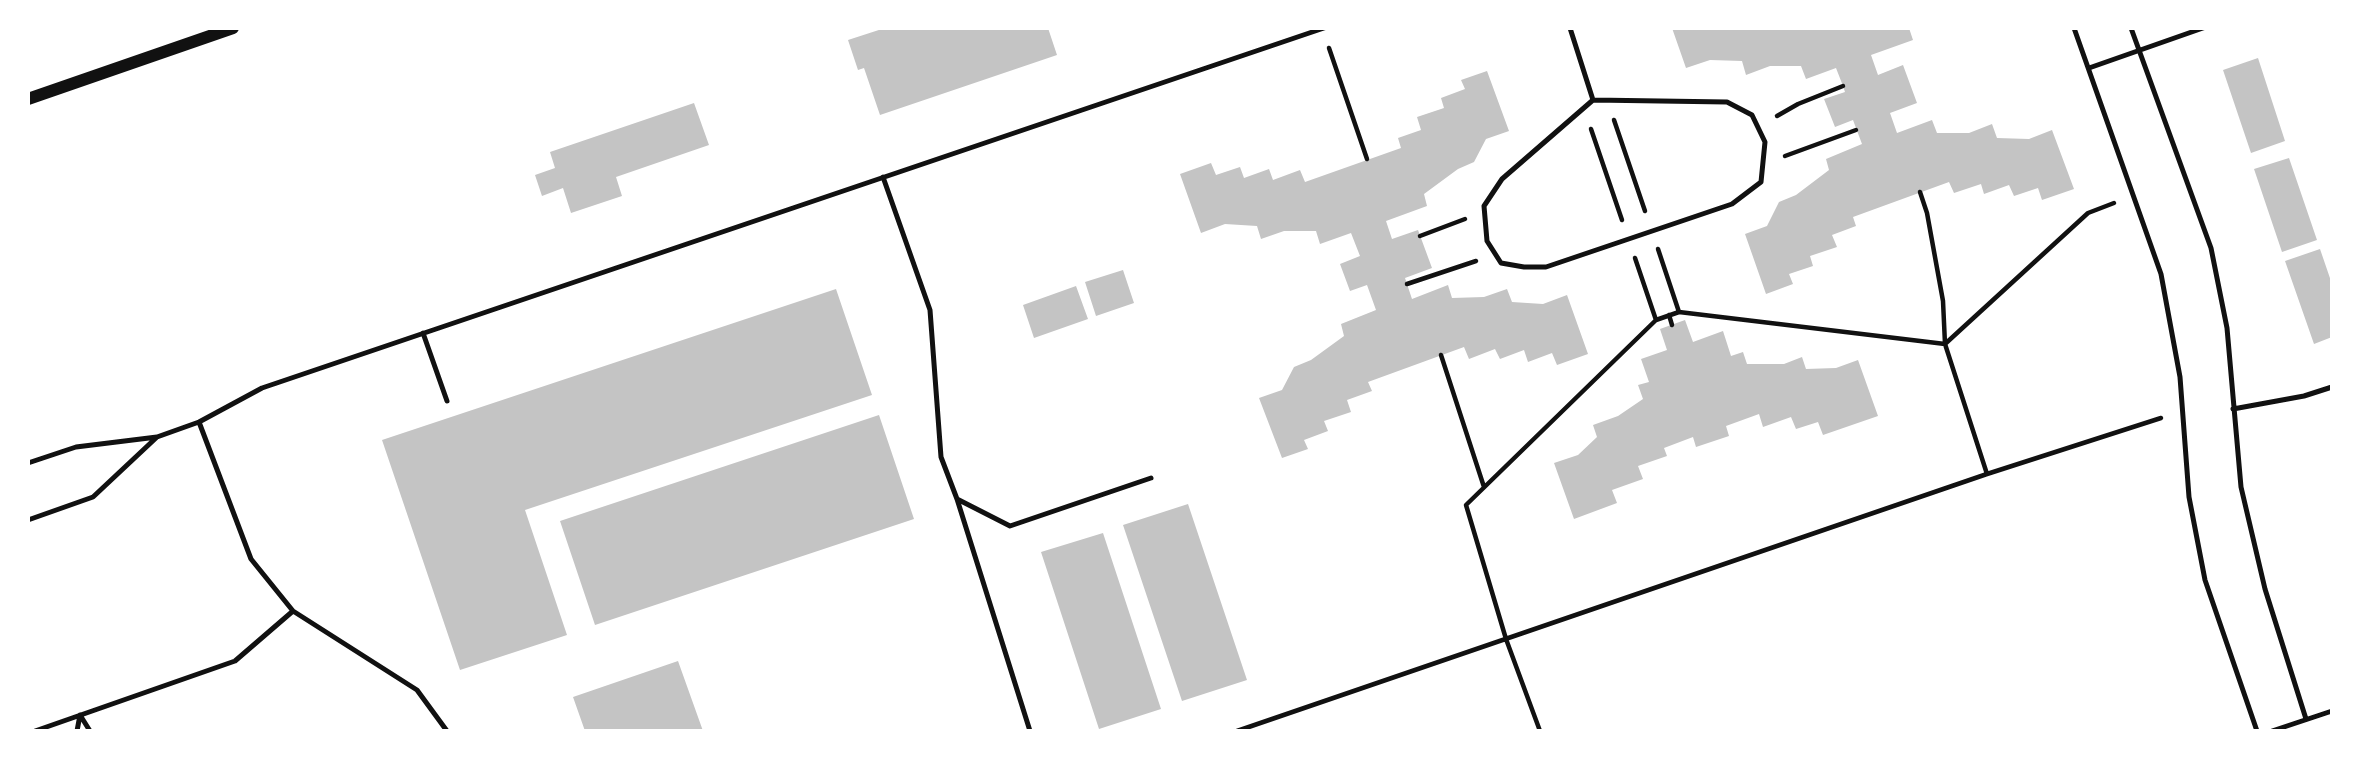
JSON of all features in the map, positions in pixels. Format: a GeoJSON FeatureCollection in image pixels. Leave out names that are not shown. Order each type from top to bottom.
{"type":"FeatureCollection","features":[{"type":"Feature","properties":{"kind":"street"},"geometry":{"type":"LineString","coordinates":[[28,99],[233,28]]}},
{"type":"Feature","properties":{"kind":"lane"},"geometry":{"type":"LineString","coordinates":[[28,463],[76,447],[157,437],[199,422],[261,388],[1323,28]]}},
{"type":"Feature","properties":{"kind":"lane"},"geometry":{"type":"LineString","coordinates":[[1570,28],[1593,100]]}},
{"type":"Feature","properties":{"kind":"lane"},"geometry":{"type":"LineString","coordinates":[[2074,28],[2161,274],[2180,377],[2189,497],[2205,580],[2257,731]]}},
{"type":"Feature","properties":{"kind":"lane"},"geometry":{"type":"LineString","coordinates":[[2131,28],[2211,248],[2227,328],[2241,487],[2265,589],[2306,719]]}},
{"type":"Feature","properties":{"kind":"lane"},"geometry":{"type":"LineString","coordinates":[[2089,68],[2203,28]]}},
{"type":"Feature","properties":{"kind":"lane"},"geometry":{"type":"LineString","coordinates":[[1593,100],[1607,100],[1727,102],[1752,115],[1765,142],[1761,182],[1732,204],[1546,267],[1501,263],[1487,241],[1484,206],[1502,179],[1593,100]]}},
{"type":"Feature","properties":{"kind":"lane"},"geometry":{"type":"LineString","coordinates":[[883,177],[930,310],[941,457],[957,499],[1030,731]]}},
{"type":"Feature","properties":{"kind":"lane"},"geometry":{"type":"LineString","coordinates":[[423,333],[447,401]]}},
{"type":"Feature","properties":{"kind":"lane"},"geometry":{"type":"LineString","coordinates":[[2233,409],[2304,396],[2332,387]]}},
{"type":"Feature","properties":{"kind":"lane"},"geometry":{"type":"LineString","coordinates":[[199,422],[251,559],[293,611],[417,690],[447,731]]}},
{"type":"Feature","properties":{"kind":"lane"},"geometry":{"type":"LineString","coordinates":[[28,520],[93,497],[157,437]]}},
{"type":"Feature","properties":{"kind":"lane"},"geometry":{"type":"LineString","coordinates":[[957,499],[1010,526],[1151,478]]}},
{"type":"Feature","properties":{"kind":"lane"},"geometry":{"type":"LineString","coordinates":[[35,731],[236,661],[293,611]]}},
{"type":"Feature","properties":{"kind":"lane"},"geometry":{"type":"LineString","coordinates":[[2272,731],[2332,711]]}},
{"type":"Feature","properties":{"kind":"lane"},"geometry":{"type":"LineString","coordinates":[[78,731],[80,715]]}},
{"type":"Feature","properties":{"kind":"lane"},"geometry":{"type":"LineString","coordinates":[[80,715],[90,731]]}},
{"type":"Feature","properties":{"kind":"path"},"geometry":{"type":"LineString","coordinates":[[1323,28],[1367,159]]}},
{"type":"Feature","properties":{"kind":"path"},"geometry":{"type":"LineString","coordinates":[[1758,127],[1798,104],[1843,86]]}},
{"type":"Feature","properties":{"kind":"path"},"geometry":{"type":"LineString","coordinates":[[1607,100],[1679,312]]}},
{"type":"Feature","properties":{"kind":"path"},"geometry":{"type":"LineString","coordinates":[[1584,108],[1656,320]]}},
{"type":"Feature","properties":{"kind":"path"},"geometry":{"type":"LineString","coordinates":[[1764,157],[1782,157],[1856,130]]}},
{"type":"Feature","properties":{"kind":"path"},"geometry":{"type":"LineString","coordinates":[[1920,192],[1927,213],[1943,301],[1945,344],[1987,474]]}},
{"type":"Feature","properties":{"kind":"path"},"geometry":{"type":"LineString","coordinates":[[1540,731],[1506,639],[1466,505],[1656,320],[1679,312],[1945,344],[2088,212],[2134,197]]}},
{"type":"Feature","properties":{"kind":"path"},"geometry":{"type":"LineString","coordinates":[[1420,236],[1465,219],[1485,218]]}},
{"type":"Feature","properties":{"kind":"path"},"geometry":{"type":"LineString","coordinates":[[1407,284],[1476,261],[1493,250]]}},
{"type":"Feature","properties":{"kind":"path"},"geometry":{"type":"LineString","coordinates":[[1669,315],[1672,325]]}},
{"type":"Feature","properties":{"kind":"path"},"geometry":{"type":"LineString","coordinates":[[1441,355],[1484,487]]}},
{"type":"Feature","properties":{"kind":"path"},"geometry":{"type":"LineString","coordinates":[[1237,731],[1987,474],[2182,411]]}},
{"type":"Feature","properties":{"kind":"building"},"geometry":{"type":"Polygon","coordinates":[[[885,28],[1048,28],[1057,55],[880,115],[864,68],[858,70],[848,40],[885,28]]]}},
{"type":"Feature","properties":{"kind":"building"},"geometry":{"type":"Polygon","coordinates":[[[1672,28],[1909,28],[1913,40],[1871,55],[1878,75],[1903,65],[1917,103],[1890,113],[1897,133],[1932,120],[1937,133],[1969,133],[1992,124],[1997,138],[2029,139],[2052,130],[2074,189],[2042,200],[2038,188],[2014,196],[2009,185],[1984,194],[1981,184],[1954,193],[1949,182],[1853,217],[1856,226],[1832,235],[1837,247],[1810,256],[1813,266],[1789,274],[1793,284],[1766,294],[1745,234],[1767,226],[1779,202],[1796,195],[1829,170],[1826,159],[1862,144],[1853,120],[1835,127],[1824,99],[1845,92],[1843,86],[1836,68],[1806,79],[1801,66],[1770,66],[1746,75],[1742,61],[1710,60],[1686,68],[1672,28]]]}},
{"type":"Feature","properties":{"kind":"building"},"geometry":{"type":"Polygon","coordinates":[[[2258,58],[2285,141],[2251,153],[2223,70],[2258,58]]]}},
{"type":"Feature","properties":{"kind":"building"},"geometry":{"type":"Polygon","coordinates":[[[1487,71],[1509,131],[1486,139],[1474,162],[1458,169],[1424,194],[1427,206],[1386,221],[1392,239],[1418,230],[1432,268],[1405,278],[1412,299],[1448,285],[1452,298],[1484,297],[1507,289],[1512,302],[1543,304],[1567,295],[1588,354],[1557,365],[1552,353],[1528,362],[1524,350],[1500,359],[1495,349],[1469,359],[1464,347],[1368,382],[1372,391],[1347,400],[1351,412],[1324,421],[1328,431],[1304,440],[1308,449],[1282,458],[1259,398],[1282,390],[1294,367],[1311,360],[1344,336],[1341,324],[1376,310],[1367,285],[1350,291],[1340,264],[1360,256],[1351,233],[1320,244],[1316,231],[1284,231],[1261,239],[1257,226],[1225,224],[1201,233],[1180,174],[1211,163],[1216,175],[1240,167],[1244,178],[1269,169],[1273,180],[1300,170],[1305,182],[1401,148],[1398,138],[1421,130],[1417,117],[1444,108],[1441,98],[1465,89],[1461,80],[1487,71]]]}},
{"type":"Feature","properties":{"kind":"building"},"geometry":{"type":"Polygon","coordinates":[[[694,103],[709,145],[616,177],[622,196],[571,213],[563,188],[542,196],[535,175],[555,168],[550,152],[694,103]]]}},
{"type":"Feature","properties":{"kind":"building"},"geometry":{"type":"Polygon","coordinates":[[[2289,158],[2317,240],[2282,252],[2254,169],[2289,158]]]}},
{"type":"Feature","properties":{"kind":"building"},"geometry":{"type":"Polygon","coordinates":[[[2320,249],[2332,284],[2332,337],[2314,344],[2285,261],[2320,249]]]}},
{"type":"Feature","properties":{"kind":"building"},"geometry":{"type":"Polygon","coordinates":[[[1123,270],[1134,303],[1096,316],[1085,282],[1123,270]]]}},
{"type":"Feature","properties":{"kind":"building"},"geometry":{"type":"Polygon","coordinates":[[[1076,286],[1088,319],[1034,338],[1023,305],[1076,286]]]}},
{"type":"Feature","properties":{"kind":"building"},"geometry":{"type":"Polygon","coordinates":[[[836,289],[872,395],[525,510],[567,635],[460,670],[382,440],[836,289]]]}},
{"type":"Feature","properties":{"kind":"building"},"geometry":{"type":"Polygon","coordinates":[[[1685,320],[1693,342],[1723,331],[1731,356],[1743,352],[1747,364],[1784,364],[1802,357],[1806,369],[1836,368],[1858,360],[1878,416],[1823,435],[1818,422],[1796,429],[1791,417],[1763,427],[1759,414],[1726,426],[1729,436],[1696,447],[1693,437],[1664,448],[1667,456],[1638,466],[1643,479],[1612,490],[1617,503],[1574,519],[1554,463],[1578,455],[1597,437],[1593,425],[1618,416],[1643,399],[1638,385],[1649,382],[1641,359],[1667,350],[1660,329],[1685,320]]]}},
{"type":"Feature","properties":{"kind":"building"},"geometry":{"type":"Polygon","coordinates":[[[879,415],[914,519],[595,625],[560,521],[879,415]]]}},
{"type":"Feature","properties":{"kind":"building"},"geometry":{"type":"Polygon","coordinates":[[[1188,504],[1247,680],[1182,701],[1123,525],[1188,504]]]}},
{"type":"Feature","properties":{"kind":"building"},"geometry":{"type":"Polygon","coordinates":[[[1103,533],[1161,709],[1099,729],[1041,552],[1103,533]]]}},
{"type":"Feature","properties":{"kind":"building"},"geometry":{"type":"Polygon","coordinates":[[[678,661],[703,731],[585,731],[573,697],[678,661]]]}}]}
